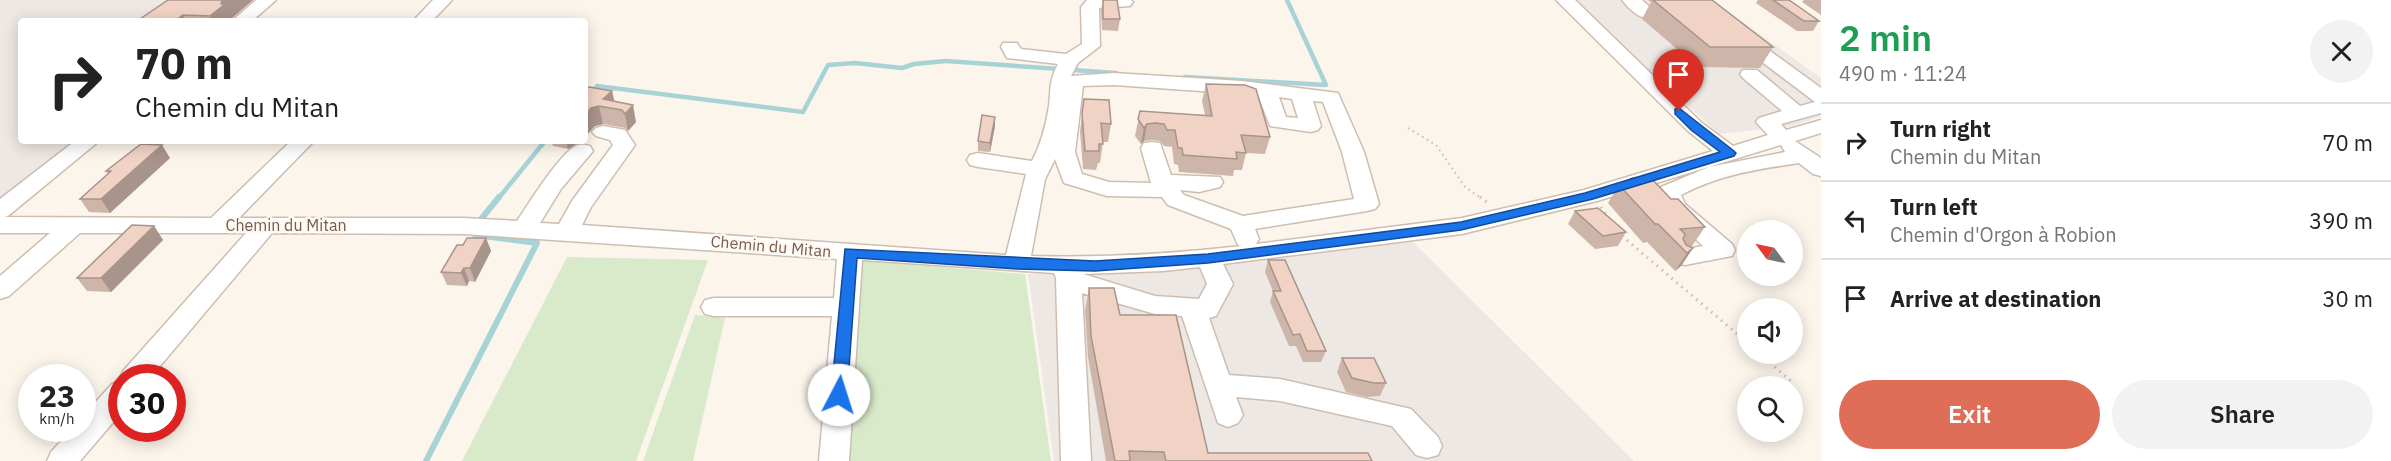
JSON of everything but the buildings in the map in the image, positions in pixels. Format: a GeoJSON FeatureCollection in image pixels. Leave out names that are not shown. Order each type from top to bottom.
{"type":"FeatureCollection","features":[{"type":"Feature","properties":{"kind":"street"},"geometry":{"type":"LineString","coordinates":[[245,18],[267,0]]}},
{"type":"Feature","properties":{"kind":"street"},"geometry":{"type":"LineString","coordinates":[[425,18],[443,0]]}},
{"type":"Feature","properties":{"kind":"street"},"geometry":{"type":"LineString","coordinates":[[1565,0],[1695,127],[1730,153]]}},
{"type":"Feature","properties":{"kind":"street"},"geometry":{"type":"LineString","coordinates":[[1631,0],[1647,14]]}},
{"type":"Feature","properties":{"kind":"street"},"geometry":{"type":"LineString","coordinates":[[1689,0],[1821,98]]}},
{"type":"Feature","properties":{"kind":"street"},"geometry":{"type":"LineString","coordinates":[[1017,264],[1034,179],[1050,148],[1059,105],[1053,90],[1070,60],[1091,46],[1090,7],[1096,1],[1124,2]]}},
{"type":"Feature","properties":{"kind":"street"},"geometry":{"type":"LineString","coordinates":[[1010,47],[1014,54],[1022,56],[1070,60]]}},
{"type":"Feature","properties":{"kind":"street"},"geometry":{"type":"LineString","coordinates":[[1750,75],[1797,114]]}},
{"type":"Feature","properties":{"kind":"street"},"geometry":{"type":"LineString","coordinates":[[1103,100],[1104,90],[1114,79]]}},
{"type":"Feature","properties":{"kind":"street"},"geometry":{"type":"LineString","coordinates":[[1152,148],[1165,186],[1176,200],[1241,224],[1367,204],[1353,152],[1331,97],[1114,79],[1075,81],[1070,97],[1064,152],[1072,178],[1107,189],[1165,186],[1199,185],[1212,182]]}},
{"type":"Feature","properties":{"kind":"street"},"geometry":{"type":"LineString","coordinates":[[1268,90],[1277,122],[1311,126],[1301,94]]}},
{"type":"Feature","properties":{"kind":"street"},"geometry":{"type":"LineString","coordinates":[[1812,163],[1780,137],[1766,122],[1821,107]]}},
{"type":"Feature","properties":{"kind":"street","name":"Chemin du Mitan"},"geometry":{"type":"LineString","coordinates":[[0,225],[464,226],[1017,264],[1065,272],[1401,236],[1508,216],[1588,196],[1821,126]]}},
{"type":"Feature","properties":{"kind":"street"},"geometry":{"type":"LineString","coordinates":[[567,232],[580,206],[624,145],[617,135],[603,132]]}},
{"type":"Feature","properties":{"kind":"street"},"geometry":{"type":"LineString","coordinates":[[0,211],[84,144]]}},
{"type":"Feature","properties":{"kind":"street"},"geometry":{"type":"LineString","coordinates":[[218,225],[300,144]]}},
{"type":"Feature","properties":{"kind":"street"},"geometry":{"type":"LineString","coordinates":[[523,230],[552,185],[582,151]]}},
{"type":"Feature","properties":{"kind":"street"},"geometry":{"type":"LineString","coordinates":[[978,160],[1039,170]]}},
{"type":"Feature","properties":{"kind":"street"},"geometry":{"type":"LineString","coordinates":[[1684,257],[1723,250],[1674,207],[1669,192],[1688,180],[1723,170],[1812,163]]}},
{"type":"Feature","properties":{"kind":"street"},"geometry":{"type":"LineString","coordinates":[[1241,224],[1252,253]]}},
{"type":"Feature","properties":{"kind":"street"},"geometry":{"type":"LineString","coordinates":[[0,290],[74,225]]}},
{"type":"Feature","properties":{"kind":"street"},"geometry":{"type":"LineString","coordinates":[[146,364],[266,225]]}},
{"type":"Feature","properties":{"kind":"street"},"geometry":{"type":"LineString","coordinates":[[834,461],[850,252]]}},
{"type":"Feature","properties":{"kind":"street"},"geometry":{"type":"LineString","coordinates":[[1076,461],[1065,272],[1155,304],[1207,309],[1220,284],[1208,258]]}},
{"type":"Feature","properties":{"kind":"street"},"geometry":{"type":"LineString","coordinates":[[714,307],[846,307]]}},
{"type":"Feature","properties":{"kind":"street"},"geometry":{"type":"LineString","coordinates":[[1192,308],[1228,416]]}},
{"type":"Feature","properties":{"kind":"street"},"geometry":{"type":"LineString","coordinates":[[1218,385],[1280,390],[1401,417],[1427,446]]}},
{"type":"Feature","properties":{"kind":"street"},"geometry":{"type":"LineString","coordinates":[[62,461],[108,408]]}},
{"type":"Feature","properties":{"kind":"path"},"geometry":{"type":"LineString","coordinates":[[1407,128],[1436,145],[1465,187],[1508,216]]}},
{"type":"Feature","properties":{"kind":"path"},"geometry":{"type":"LineString","coordinates":[[1588,196],[1600,205],[1612,222]]}},
{"type":"Feature","properties":{"kind":"path"},"geometry":{"type":"LineString","coordinates":[[1619,231],[1625,240],[1652,259],[1737,333]]}},
{"type":"Feature","properties":{"kind":"path"},"geometry":{"type":"LineString","coordinates":[[1771,364],[1785,376]]}},
{"type":"Feature","properties":{"kind":"shaded area"},"geometry":{"type":"Polygon","coordinates":[[[0,0],[189,0],[163,18],[18,18],[18,144],[77,144],[0,201],[0,0]]]}},
{"type":"Feature","properties":{"kind":"shaded area"},"geometry":{"type":"Polygon","coordinates":[[[1571,0],[1712,0],[1821,78],[1821,116],[1792,126],[1719,134],[1571,0]]]}},
{"type":"Feature","properties":{"kind":"shaded area"},"geometry":{"type":"Polygon","coordinates":[[[1412,241],[1634,461],[1054,461],[1028,274],[1176,268],[1412,241]]]}},
{"type":"Feature","properties":{"kind":"green space"},"geometry":{"type":"Polygon","coordinates":[[[567,257],[708,260],[636,461],[462,461],[567,257]]]}},
{"type":"Feature","properties":{"kind":"green space"},"geometry":{"type":"Polygon","coordinates":[[[856,260],[1025,274],[1051,461],[842,461],[856,260]]]}},
{"type":"Feature","properties":{"kind":"green space"},"geometry":{"type":"Polygon","coordinates":[[[695,315],[725,318],[693,461],[643,461],[695,315]]]}},
{"type":"Feature","properties":{"kind":"waterway"},"geometry":{"type":"LineString","coordinates":[[1185,77],[1326,85],[1287,0]]}},
{"type":"Feature","properties":{"kind":"waterway"},"geometry":{"type":"LineString","coordinates":[[588,96],[597,86],[803,112],[828,65],[855,63],[902,68],[914,64],[946,61],[1116,73]]}},
{"type":"Feature","properties":{"kind":"waterway"},"geometry":{"type":"LineString","coordinates":[[498,199],[543,144]]}},
{"type":"Feature","properties":{"kind":"waterway"},"geometry":{"type":"LineString","coordinates":[[482,218],[499,197]]}},
{"type":"Feature","properties":{"kind":"waterway"},"geometry":{"type":"LineString","coordinates":[[426,461],[537,243],[475,235],[474,233]]}},
{"type":"Feature","properties":{"kind":"route"},"geometry":{"type":"LineString","coordinates":[[839,395],[850,252],[1017,264],[1095,266],[1163,263],[1401,236],[1461,226],[1588,196],[1730,153],[1695,127],[1679,111]]}}]}
